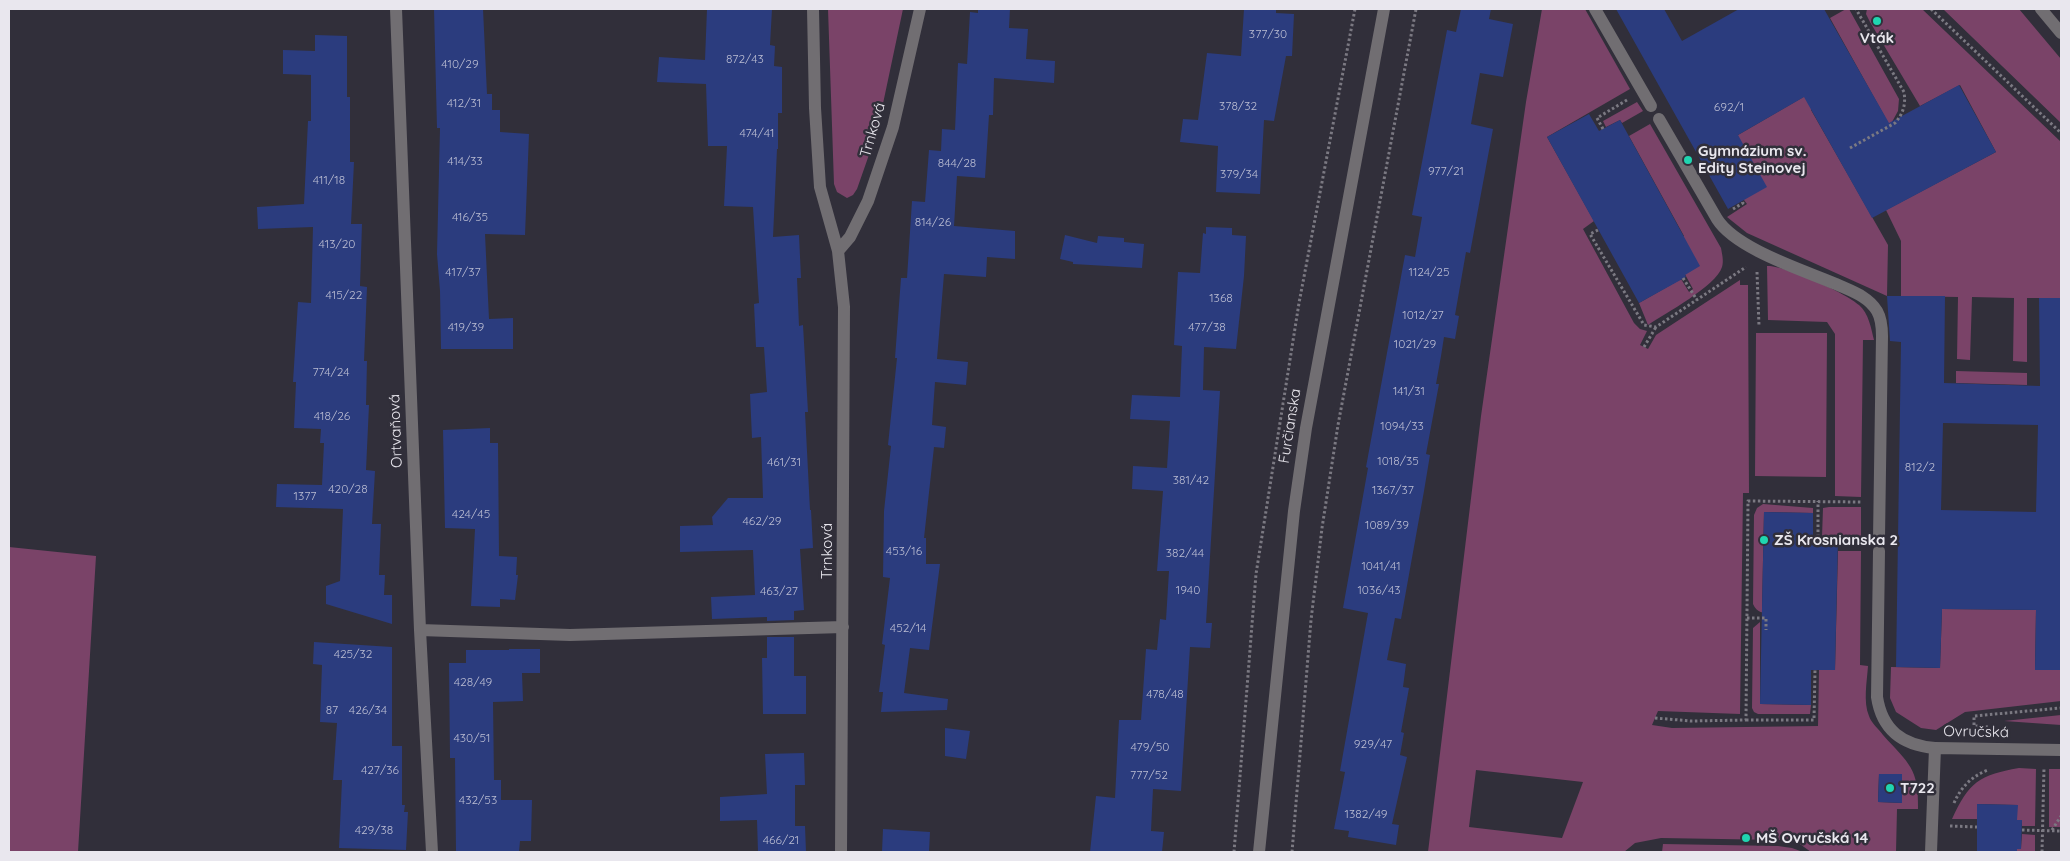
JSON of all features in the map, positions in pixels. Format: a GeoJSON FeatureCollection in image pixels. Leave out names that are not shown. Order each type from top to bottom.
{"type":"FeatureCollection","features":[{"type":"Feature","properties":{"kind":"street","name":"Ortvaňová"},"geometry":{"type":"LineString","coordinates":[[396,9],[420,630],[432,852]]}},
{"type":"Feature","properties":{"kind":"street","name":"Trnková"},"geometry":{"type":"LineString","coordinates":[[813,9],[815,108],[820,187],[838,251],[844,307],[841,852]]}},
{"type":"Feature","properties":{"kind":"street","name":"Trnková"},"geometry":{"type":"LineString","coordinates":[[838,251],[850,237],[868,201],[893,127],[920,9]]}},
{"type":"Feature","properties":{"kind":"street","name":"Furčianska"},"geometry":{"type":"LineString","coordinates":[[1258,852],[1294,511],[1306,428],[1384,9]]}},
{"type":"Feature","properties":{"kind":"street"},"geometry":{"type":"LineString","coordinates":[[1595,9],[1651,106]]}},
{"type":"Feature","properties":{"kind":"street"},"geometry":{"type":"LineString","coordinates":[[2041,9],[2061,33]]}},
{"type":"Feature","properties":{"kind":"street"},"geometry":{"type":"LineString","coordinates":[[1659,119],[1719,224],[1729,234],[1761,257],[1862,295],[1877,311],[1881,323],[1882,336],[1879,538]]}},
{"type":"Feature","properties":{"kind":"street"},"geometry":{"type":"LineString","coordinates":[[1879,551],[1877,697],[1879,710],[1884,720],[1899,737],[1910,744],[1935,748]]}},
{"type":"Feature","properties":{"kind":"street"},"geometry":{"type":"LineString","coordinates":[[420,630],[570,635],[843,627]]}},
{"type":"Feature","properties":{"kind":"street","name":"Ovručská"},"geometry":{"type":"LineString","coordinates":[[1931,852],[1935,748],[2061,750]]}},
{"type":"Feature","properties":{"kind":"path"},"geometry":{"type":"LineString","coordinates":[[1292,852],[1311,620],[1324,519],[1340,416],[1416,9]]}},
{"type":"Feature","properties":{"kind":"path"},"geometry":{"type":"LineString","coordinates":[[1850,148],[1895,123],[1903,111],[1905,101],[1904,92],[1856,9]]}},
{"type":"Feature","properties":{"kind":"path"},"geometry":{"type":"LineString","coordinates":[[1931,9],[2061,133]]}},
{"type":"Feature","properties":{"kind":"path"},"geometry":{"type":"LineString","coordinates":[[1603,129],[1597,118],[1626,100]]}},
{"type":"Feature","properties":{"kind":"path"},"geometry":{"type":"LineString","coordinates":[[1732,210],[1743,203],[1742,201]]}},
{"type":"Feature","properties":{"kind":"path"},"geometry":{"type":"LineString","coordinates":[[1598,230],[1590,234],[1644,325],[1656,327]]}},
{"type":"Feature","properties":{"kind":"path"},"geometry":{"type":"LineString","coordinates":[[1644,347],[1656,327],[1761,257]]}},
{"type":"Feature","properties":{"kind":"path"},"geometry":{"type":"LineString","coordinates":[[1759,326],[1761,257]]}},
{"type":"Feature","properties":{"kind":"path"},"geometry":{"type":"LineString","coordinates":[[1683,278],[1697,300]]}},
{"type":"Feature","properties":{"kind":"path"},"geometry":{"type":"LineString","coordinates":[[1746,720],[1748,501],[1862,502]]}},
{"type":"Feature","properties":{"kind":"path"},"geometry":{"type":"LineString","coordinates":[[1818,501],[1818,537]]}},
{"type":"Feature","properties":{"kind":"path"},"geometry":{"type":"LineString","coordinates":[[1747,618],[1766,618],[1766,630]]}},
{"type":"Feature","properties":{"kind":"path"},"geometry":{"type":"LineString","coordinates":[[1655,718],[1814,720],[1815,670]]}},
{"type":"Feature","properties":{"kind":"path"},"geometry":{"type":"LineString","coordinates":[[1993,727],[1974,726],[1974,716],[2061,708]]}},
{"type":"Feature","properties":{"kind":"path"},"geometry":{"type":"LineString","coordinates":[[2042,852],[2044,764]]}},
{"type":"Feature","properties":{"kind":"path"},"geometry":{"type":"LineString","coordinates":[[1951,809],[1960,791],[1976,775],[1996,766]]}},
{"type":"Feature","properties":{"kind":"path"},"geometry":{"type":"LineString","coordinates":[[2051,831],[2061,816]]}},
{"type":"Feature","properties":{"kind":"path"},"geometry":{"type":"LineString","coordinates":[[1947,818],[1949,826],[1977,827]]}},
{"type":"Feature","properties":{"kind":"path"},"geometry":{"type":"LineString","coordinates":[[2022,830],[2061,831]]}},
{"type":"Feature","properties":{"kind":"shaded area"},"geometry":{"type":"Polygon","coordinates":[[[828,9],[903,9],[877,132],[857,189],[853,195],[847,198],[837,192],[834,184],[828,9]]]}},
{"type":"Feature","properties":{"kind":"shaded area"},"geometry":{"type":"Polygon","coordinates":[[[1542,9],[1585,9],[1630,89],[1547,137],[1594,221],[1583,229],[1634,323],[1640,329],[1647,331],[1640,345],[1648,349],[1656,335],[1740,280],[1740,285],[1748,285],[1749,493],[1743,493],[1740,714],[1658,711],[1652,725],[1672,728],[1818,726],[1819,670],[1835,670],[1838,551],[1861,551],[1860,665],[1868,666],[1867,710],[1873,724],[1906,760],[1917,784],[1918,809],[1897,809],[1896,852],[1811,852],[1797,842],[1780,840],[1661,838],[1635,843],[1624,852],[1428,852],[1481,416],[1526,102],[1542,9]],[[1476,770],[1469,827],[1562,838],[1583,782],[1476,770]],[[1879,774],[1878,802],[1902,803],[1902,774],[1879,774]]]}},
{"type":"Feature","properties":{"kind":"shaded area"},"geometry":{"type":"Polygon","coordinates":[[[1849,9],[1899,99],[1898,111],[1892,122],[1849,146],[1885,117],[1830,18],[1849,9]]]}},
{"type":"Feature","properties":{"kind":"shaded area"},"geometry":{"type":"Polygon","coordinates":[[[1867,9],[1922,9],[2061,142],[2061,298],[2027,298],[2027,362],[2013,361],[2014,298],[1972,297],[1970,360],[1957,359],[1958,297],[1901,296],[1901,241],[1886,210],[1996,152],[1960,85],[1920,106],[1870,22],[1866,14],[1867,9]]]}},
{"type":"Feature","properties":{"kind":"shaded area"},"geometry":{"type":"Polygon","coordinates":[[[1943,9],[2019,9],[2061,59],[2061,123],[1943,9]]]}},
{"type":"Feature","properties":{"kind":"shaded area"},"geometry":{"type":"Polygon","coordinates":[[[1819,88],[1811,110],[1888,245],[1887,296],[1747,233],[1727,217],[1747,204],[1744,200],[1738,135],[1819,88]]]}},
{"type":"Feature","properties":{"kind":"shaded area"},"geometry":{"type":"Polygon","coordinates":[[[1637,102],[1643,111],[1622,123],[1620,120],[1606,127],[1603,121],[1637,102]]]}},
{"type":"Feature","properties":{"kind":"shaded area"},"geometry":{"type":"Polygon","coordinates":[[[1650,124],[1721,248],[1723,262],[1718,274],[1701,291],[1648,325],[1639,303],[1681,279],[1689,292],[1693,289],[1669,245],[1684,236],[1629,136],[1650,124]]]}},
{"type":"Feature","properties":{"kind":"shaded area"},"geometry":{"type":"Polygon","coordinates":[[[1767,266],[1787,270],[1842,294],[1859,305],[1871,326],[1874,340],[1863,340],[1861,497],[1835,496],[1835,334],[1827,322],[1768,320],[1767,266]]]}},
{"type":"Feature","properties":{"kind":"shaded area"},"geometry":{"type":"Polygon","coordinates":[[[1756,333],[1827,333],[1826,477],[1755,476],[1756,333]]]}},
{"type":"Feature","properties":{"kind":"shaded area"},"geometry":{"type":"Polygon","coordinates":[[[1956,371],[2027,373],[2027,385],[1956,383],[1956,371]]]}},
{"type":"Feature","properties":{"kind":"shaded area"},"geometry":{"type":"Polygon","coordinates":[[[1763,504],[1813,508],[1813,513],[1764,512],[1762,609],[1771,613],[1758,611],[1753,604],[1754,515],[1757,508],[1763,504]]]}},
{"type":"Feature","properties":{"kind":"shaded area"},"geometry":{"type":"Polygon","coordinates":[[[1861,507],[1861,537],[1822,537],[1823,508],[1861,507]]]}},
{"type":"Feature","properties":{"kind":"shaded area"},"geometry":{"type":"Polygon","coordinates":[[[9,547],[96,556],[78,852],[9,852],[9,547]]]}},
{"type":"Feature","properties":{"kind":"shaded area"},"geometry":{"type":"Polygon","coordinates":[[[1942,609],[2036,610],[2035,669],[2061,670],[2061,701],[1965,712],[1936,730],[1921,728],[1896,712],[1890,698],[1891,667],[1940,668],[1942,609]]]}},
{"type":"Feature","properties":{"kind":"shaded area"},"geometry":{"type":"Polygon","coordinates":[[[1760,622],[1760,704],[1811,705],[1810,714],[1758,714],[1754,712],[1752,708],[1753,628],[1760,622]]]}},
{"type":"Feature","properties":{"kind":"shaded area"},"geometry":{"type":"Polygon","coordinates":[[[2061,715],[2061,725],[2004,721],[2061,715]]]}},
{"type":"Feature","properties":{"kind":"shaded area"},"geometry":{"type":"Polygon","coordinates":[[[2019,768],[2036,769],[2035,826],[2022,826],[2022,820],[2017,820],[2017,805],[1977,804],[1977,819],[1952,819],[1964,796],[1977,782],[1994,774],[2019,768]]]}},
{"type":"Feature","properties":{"kind":"shaded area"},"geometry":{"type":"Polygon","coordinates":[[[2049,769],[2061,769],[2061,827],[2049,827],[2049,769]]]}},
{"type":"Feature","properties":{"kind":"shaded area"},"geometry":{"type":"Polygon","coordinates":[[[2022,834],[2035,835],[2035,852],[2017,852],[2017,849],[2021,848],[2022,834]]]}},
{"type":"Feature","properties":{"kind":"shaded area"},"geometry":{"type":"Polygon","coordinates":[[[1663,844],[1778,846],[1803,852],[1662,852],[1663,844]]]}},
{"type":"Feature","properties":{"kind":"building"},"geometry":{"type":"Polygon","coordinates":[[[434,9],[483,9],[487,94],[492,94],[492,110],[500,110],[500,132],[529,134],[525,235],[485,234],[489,319],[513,318],[513,349],[441,349],[437,254],[440,128],[437,128],[434,9]]]}},
{"type":"Feature","properties":{"kind":"building"},"geometry":{"type":"Polygon","coordinates":[[[707,9],[772,9],[770,45],[775,46],[774,66],[782,67],[782,113],[778,113],[773,237],[799,235],[801,278],[797,278],[799,326],[803,325],[808,412],[805,412],[813,548],[800,549],[804,610],[794,611],[794,620],[767,621],[767,617],[712,619],[711,597],[755,595],[753,550],[680,552],[680,526],[713,525],[712,517],[728,498],[763,498],[761,437],[752,438],[750,394],[767,392],[764,347],[756,347],[754,304],[759,303],[753,207],[724,206],[727,146],[708,146],[706,84],[657,82],[659,57],[705,60],[707,9]]]}},
{"type":"Feature","properties":{"kind":"building"},"geometry":{"type":"Polygon","coordinates":[[[978,9],[1010,9],[1009,28],[1028,29],[1026,59],[1055,61],[1054,83],[994,78],[993,115],[989,115],[985,178],[957,176],[954,226],[1015,231],[1015,259],[987,257],[986,277],[944,274],[937,359],[968,362],[966,385],[935,382],[932,425],[946,427],[944,448],[934,447],[924,538],[926,538],[926,564],[940,564],[929,650],[910,648],[904,693],[948,699],[947,710],[881,712],[883,692],[879,692],[885,645],[882,644],[890,578],[883,577],[884,511],[891,446],[888,445],[897,358],[895,358],[901,278],[907,278],[912,201],[925,202],[929,150],[941,151],[942,129],[955,130],[958,63],[967,64],[970,12],[978,13],[978,9]]]}},
{"type":"Feature","properties":{"kind":"building"},"geometry":{"type":"Polygon","coordinates":[[[1244,9],[1276,9],[1276,13],[1294,14],[1292,56],[1286,56],[1274,121],[1264,120],[1260,194],[1216,192],[1218,146],[1180,142],[1183,119],[1198,120],[1207,53],[1241,56],[1244,9]]]}},
{"type":"Feature","properties":{"kind":"building"},"geometry":{"type":"Polygon","coordinates":[[[1461,9],[1491,9],[1489,19],[1513,24],[1503,77],[1480,73],[1471,124],[1493,129],[1470,253],[1466,252],[1455,315],[1459,316],[1455,339],[1444,337],[1436,384],[1439,384],[1426,454],[1430,455],[1424,491],[1401,619],[1395,618],[1387,660],[1406,664],[1403,687],[1409,688],[1401,732],[1404,733],[1400,755],[1407,757],[1392,824],[1399,825],[1396,845],[1348,837],[1349,831],[1334,829],[1345,772],[1340,771],[1368,613],[1343,608],[1368,468],[1366,467],[1405,255],[1415,257],[1422,217],[1412,215],[1447,30],[1456,32],[1461,9]]]}},
{"type":"Feature","properties":{"kind":"building"},"geometry":{"type":"Polygon","coordinates":[[[1616,9],[1664,9],[1682,41],[1739,9],[1824,9],[1889,123],[1959,85],[1996,152],[1872,218],[1804,97],[1738,135],[1767,187],[1728,209],[1616,9]]]}},
{"type":"Feature","properties":{"kind":"building"},"geometry":{"type":"Polygon","coordinates":[[[315,35],[347,36],[347,97],[350,97],[350,162],[354,162],[351,224],[362,224],[360,286],[367,287],[364,361],[367,361],[366,405],[369,405],[366,470],[375,471],[372,524],[381,524],[379,575],[385,575],[384,595],[392,595],[392,624],[326,604],[326,586],[340,581],[343,509],[276,507],[277,484],[322,485],[324,443],[320,443],[321,429],[294,428],[296,382],[293,382],[298,302],[311,303],[313,227],[258,229],[257,207],[304,204],[308,121],[311,121],[311,75],[283,74],[283,50],[315,51],[315,35]]]}},
{"type":"Feature","properties":{"kind":"building"},"geometry":{"type":"Polygon","coordinates":[[[1589,114],[1599,131],[1620,120],[1700,266],[1685,275],[1686,277],[1639,303],[1547,137],[1589,114]]]}},
{"type":"Feature","properties":{"kind":"building"},"geometry":{"type":"Polygon","coordinates":[[[1206,227],[1232,228],[1232,235],[1246,236],[1244,276],[1236,349],[1204,347],[1203,390],[1220,391],[1206,623],[1212,623],[1210,648],[1190,647],[1181,791],[1153,789],[1151,831],[1164,832],[1162,852],[1090,852],[1096,796],[1115,798],[1119,720],[1141,720],[1146,649],[1157,650],[1160,619],[1166,620],[1169,571],[1157,571],[1163,491],[1132,489],[1133,466],[1167,468],[1170,421],[1130,419],[1132,395],[1180,397],[1182,346],[1174,345],[1178,272],[1200,273],[1203,233],[1206,234],[1206,227]]]}},
{"type":"Feature","properties":{"kind":"building"},"geometry":{"type":"Polygon","coordinates":[[[1065,235],[1097,243],[1098,236],[1124,238],[1124,242],[1144,244],[1142,268],[1073,264],[1073,262],[1060,259],[1065,235]]]}},
{"type":"Feature","properties":{"kind":"building"},"geometry":{"type":"Polygon","coordinates":[[[1887,296],[1945,296],[1944,383],[2040,386],[2039,298],[2061,298],[2061,670],[2035,670],[2036,610],[1942,609],[1940,668],[1896,667],[1901,342],[1890,341],[1887,296]],[[1943,423],[1941,510],[2036,512],[2038,425],[1943,423]]]}},
{"type":"Feature","properties":{"kind":"building"},"geometry":{"type":"Polygon","coordinates":[[[490,428],[490,443],[498,443],[499,556],[517,557],[516,575],[518,575],[515,600],[500,599],[500,607],[471,606],[475,529],[445,528],[443,430],[490,428]]]}},
{"type":"Feature","properties":{"kind":"building"},"geometry":{"type":"Polygon","coordinates":[[[1764,512],[1813,513],[1813,537],[1838,537],[1835,670],[1811,670],[1811,705],[1760,704],[1764,512]]]}},
{"type":"Feature","properties":{"kind":"building"},"geometry":{"type":"Polygon","coordinates":[[[767,637],[794,637],[794,676],[806,676],[806,714],[763,714],[762,658],[767,658],[767,637]]]}},
{"type":"Feature","properties":{"kind":"building"},"geometry":{"type":"Polygon","coordinates":[[[314,642],[392,647],[392,746],[402,746],[402,805],[405,805],[404,812],[408,812],[406,850],[339,848],[342,780],[333,780],[337,723],[320,722],[322,665],[313,664],[314,642]]]}},
{"type":"Feature","properties":{"kind":"building"},"geometry":{"type":"Polygon","coordinates":[[[540,649],[540,673],[522,673],[523,701],[493,702],[494,780],[501,780],[501,800],[532,800],[531,841],[520,841],[519,852],[456,852],[455,758],[450,758],[449,663],[466,663],[466,650],[540,649]]]}},
{"type":"Feature","properties":{"kind":"building"},"geometry":{"type":"Polygon","coordinates":[[[945,728],[970,731],[966,759],[945,756],[945,728]]]}},
{"type":"Feature","properties":{"kind":"building"},"geometry":{"type":"Polygon","coordinates":[[[804,753],[805,785],[795,785],[795,826],[805,826],[806,852],[758,852],[757,820],[720,821],[720,797],[767,794],[765,754],[804,753]]]}},
{"type":"Feature","properties":{"kind":"building","name":"T722"},"geometry":{"type":"Polygon","coordinates":[[[1879,774],[1902,774],[1902,803],[1878,802],[1879,774]]]}},
{"type":"Feature","properties":{"kind":"building"},"geometry":{"type":"Polygon","coordinates":[[[1977,804],[2018,805],[2017,820],[2022,820],[2021,849],[2017,849],[2017,852],[1977,852],[1977,804]]]}},
{"type":"Feature","properties":{"kind":"building"},"geometry":{"type":"Polygon","coordinates":[[[883,829],[930,832],[929,852],[882,852],[883,829]]]}},
{"type":"Feature","properties":{"kind":"place","name":"Vták"},"geometry":{"type":"Point","coordinates":[1877,21]}},
{"type":"Feature","properties":{"kind":"place","name":"Gymnázium sv. Edity Steinovej"},"geometry":{"type":"Point","coordinates":[1688,160]}},
{"type":"Feature","properties":{"kind":"place","name":"ZŠ Krosnianska 2"},"geometry":{"type":"Point","coordinates":[1764,540]}},
{"type":"Feature","properties":{"kind":"place","name":"T722"},"geometry":{"type":"Point","coordinates":[1890,788]}},
{"type":"Feature","properties":{"kind":"place","name":"MŠ Ovručská 14"},"geometry":{"type":"Point","coordinates":[1746,838]}}]}
